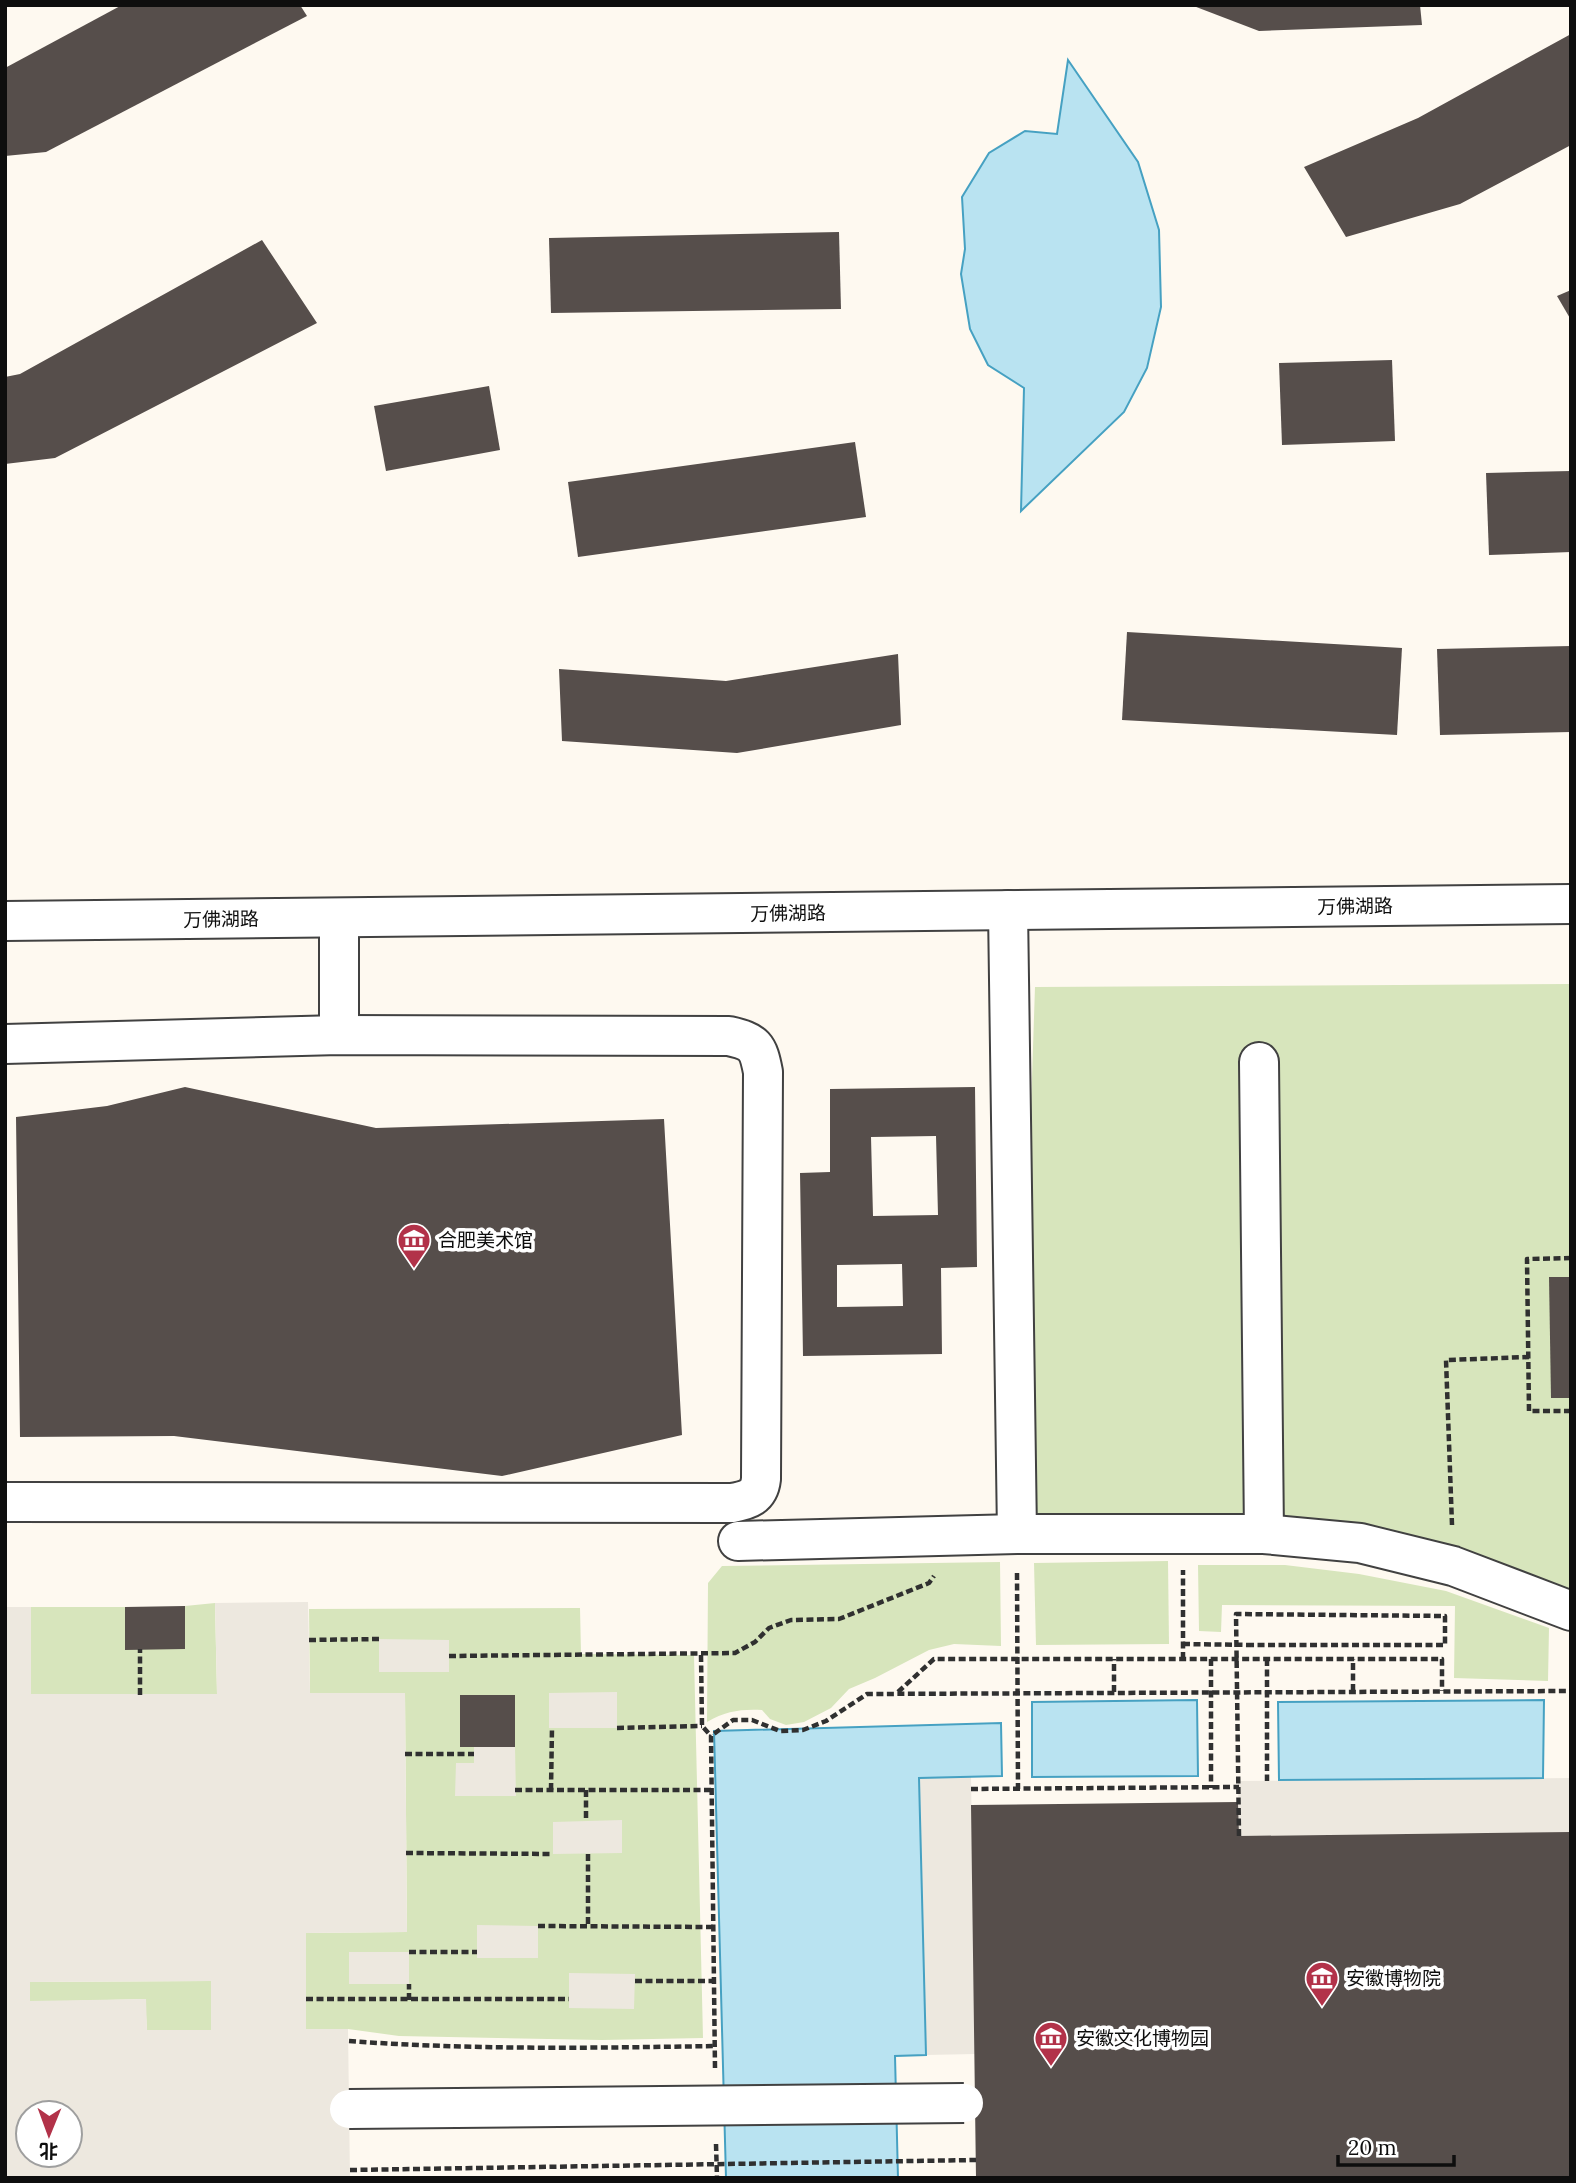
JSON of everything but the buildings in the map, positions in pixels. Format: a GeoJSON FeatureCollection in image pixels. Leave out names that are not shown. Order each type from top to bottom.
{"type":"FeatureCollection","features":[{"type":"Feature","properties":{"kind":"street","name":"万佛湖路"},"geometry":{"type":"LineString","coordinates":[[5,921],[1571,904]]}},
{"type":"Feature","properties":{"kind":"street"},"geometry":{"type":"LineString","coordinates":[[1009,910],[1017,1534]]}},
{"type":"Feature","properties":{"kind":"street"},"geometry":{"type":"LineString","coordinates":[[339,918],[340,1035]]}},
{"type":"Feature","properties":{"kind":"street"},"geometry":{"type":"LineString","coordinates":[[5,1044],[340,1035],[729,1036],[746,1040],[755,1046],[762,1072],[761,1479],[758,1493],[752,1498],[732,1503],[5,1502]]}},
{"type":"Feature","properties":{"kind":"street"},"geometry":{"type":"LineString","coordinates":[[1259,1062],[1264,1534]]}},
{"type":"Feature","properties":{"kind":"street"},"geometry":{"type":"LineString","coordinates":[[738,1541],[1017,1534],[1264,1534],[1360,1543],[1453,1566],[1571,1611]]}},
{"type":"Feature","properties":{"kind":"street"},"geometry":{"type":"LineString","coordinates":[[349,2109],[964,2103]]}},
{"type":"Feature","properties":{"kind":"path"},"geometry":{"type":"LineString","coordinates":[[1571,1258],[1527,1259],[1529,1411],[1571,1411]]}},
{"type":"Feature","properties":{"kind":"path"},"geometry":{"type":"LineString","coordinates":[[1453,1566],[1446,1360],[1529,1357]]}},
{"type":"Feature","properties":{"kind":"path"},"geometry":{"type":"LineString","coordinates":[[1017,1534],[1018,1789]]}},
{"type":"Feature","properties":{"kind":"path"},"geometry":{"type":"LineString","coordinates":[[1183,1535],[1183,1659]]}},
{"type":"Feature","properties":{"kind":"path"},"geometry":{"type":"LineString","coordinates":[[449,1656],[735,1653],[755,1642],[769,1628],[791,1620],[839,1619],[929,1584],[941,1565],[945,1536]]}},
{"type":"Feature","properties":{"kind":"path"},"geometry":{"type":"LineString","coordinates":[[1183,1644],[1252,1645],[1445,1645],[1445,1616],[1236,1614],[1238,1787],[1239,1836]]}},
{"type":"Feature","properties":{"kind":"path"},"geometry":{"type":"LineString","coordinates":[[309,1640],[379,1639]]}},
{"type":"Feature","properties":{"kind":"path"},"geometry":{"type":"LineString","coordinates":[[140,1695],[141,1649]]}},
{"type":"Feature","properties":{"kind":"path"},"geometry":{"type":"LineString","coordinates":[[701,1655],[702,1726],[711,1736],[715,2073]]}},
{"type":"Feature","properties":{"kind":"path"},"geometry":{"type":"LineString","coordinates":[[897,1693],[934,1659],[1442,1659],[1442,1691]]}},
{"type":"Feature","properties":{"kind":"path"},"geometry":{"type":"LineString","coordinates":[[1114,1659],[1114,1692]]}},
{"type":"Feature","properties":{"kind":"path"},"geometry":{"type":"LineString","coordinates":[[1210,1659],[1211,1788]]}},
{"type":"Feature","properties":{"kind":"path"},"geometry":{"type":"LineString","coordinates":[[1267,1659],[1267,1781]]}},
{"type":"Feature","properties":{"kind":"path"},"geometry":{"type":"LineString","coordinates":[[1353,1659],[1353,1691]]}},
{"type":"Feature","properties":{"kind":"path"},"geometry":{"type":"LineString","coordinates":[[711,1736],[733,1720],[752,1720],[780,1731],[803,1730],[826,1721],[867,1694],[1571,1691]]}},
{"type":"Feature","properties":{"kind":"path"},"geometry":{"type":"LineString","coordinates":[[617,1728],[702,1726]]}},
{"type":"Feature","properties":{"kind":"path"},"geometry":{"type":"LineString","coordinates":[[551,1790],[552,1728]]}},
{"type":"Feature","properties":{"kind":"path"},"geometry":{"type":"LineString","coordinates":[[405,1754],[474,1754]]}},
{"type":"Feature","properties":{"kind":"path"},"geometry":{"type":"LineString","coordinates":[[971,1789],[1238,1787]]}},
{"type":"Feature","properties":{"kind":"path"},"geometry":{"type":"LineString","coordinates":[[515,1790],[712,1790]]}},
{"type":"Feature","properties":{"kind":"path"},"geometry":{"type":"LineString","coordinates":[[586,1790],[586,1821]]}},
{"type":"Feature","properties":{"kind":"path"},"geometry":{"type":"LineString","coordinates":[[406,1853],[554,1854]]}},
{"type":"Feature","properties":{"kind":"path"},"geometry":{"type":"LineString","coordinates":[[587,1854],[589,1926]]}},
{"type":"Feature","properties":{"kind":"path"},"geometry":{"type":"LineString","coordinates":[[538,1926],[713,1927]]}},
{"type":"Feature","properties":{"kind":"path"},"geometry":{"type":"LineString","coordinates":[[409,1952],[477,1952]]}},
{"type":"Feature","properties":{"kind":"path"},"geometry":{"type":"LineString","coordinates":[[635,1981],[714,1981]]}},
{"type":"Feature","properties":{"kind":"path"},"geometry":{"type":"LineString","coordinates":[[409,1984],[409,2000]]}},
{"type":"Feature","properties":{"kind":"path"},"geometry":{"type":"LineString","coordinates":[[306,1999],[569,1999]]}},
{"type":"Feature","properties":{"kind":"path"},"geometry":{"type":"LineString","coordinates":[[349,2041],[585,2049],[715,2046]]}},
{"type":"Feature","properties":{"kind":"path"},"geometry":{"type":"LineString","coordinates":[[716,2138],[720,2164],[717,2178]]}},
{"type":"Feature","properties":{"kind":"path"},"geometry":{"type":"LineString","coordinates":[[350,2170],[976,2160]]}},
{"type":"Feature","properties":{"kind":"path"},"geometry":{"type":"LineString","coordinates":[[386,2169],[386,2178]]}},
{"type":"Feature","properties":{"kind":"green space"},"geometry":{"type":"Polygon","coordinates":[[[1571,984],[1571,1613],[1360,1543],[1017,1534],[1035,987],[1571,984]]]}},
{"type":"Feature","properties":{"kind":"green space"},"geometry":{"type":"Polygon","coordinates":[[[1168,1561],[1169,1644],[1036,1645],[1034,1563],[1168,1561]]]}},
{"type":"Feature","properties":{"kind":"green space"},"geometry":{"type":"Polygon","coordinates":[[[1000,1562],[1001,1646],[954,1644],[929,1650],[849,1689],[831,1708],[804,1722],[786,1725],[770,1719],[762,1710],[740,1710],[707,1722],[708,1583],[722,1566],[1000,1562]]]}},
{"type":"Feature","properties":{"kind":"green space"},"geometry":{"type":"Polygon","coordinates":[[[1198,1565],[1285,1565],[1359,1574],[1446,1591],[1549,1628],[1548,1681],[1454,1678],[1455,1606],[1222,1605],[1221,1632],[1199,1631],[1198,1565]]]}},
{"type":"Feature","properties":{"kind":"green space"},"geometry":{"type":"Polygon","coordinates":[[[215,1603],[217,1694],[30,1694],[31,1607],[125,1607],[125,1650],[185,1606],[215,1603]]]}},
{"type":"Feature","properties":{"kind":"green space"},"geometry":{"type":"Polygon","coordinates":[[[580,1608],[581,1654],[694,1655],[703,2038],[602,2040],[399,2036],[348,2029],[306,2030],[306,1933],[407,1932],[405,1693],[310,1694],[309,1609],[580,1608]]]}},
{"type":"Feature","properties":{"kind":"green space"},"geometry":{"type":"Polygon","coordinates":[[[211,1981],[211,2030],[147,2030],[145,1999],[30,2002],[29,1982],[211,1981]]]}},
{"type":"Feature","properties":{"kind":"shaded area"},"geometry":{"type":"Polygon","coordinates":[[[308,1602],[310,1693],[405,1693],[407,1932],[306,1933],[306,2029],[348,2029],[350,2178],[5,2178],[5,1607],[31,1607],[31,1694],[217,1694],[215,1603],[308,1602]],[[211,1981],[30,1982],[30,2001],[146,1999],[147,2030],[211,2030],[211,1981]]]}},
{"type":"Feature","properties":{"kind":"shaded area"},"geometry":{"type":"Polygon","coordinates":[[[379,1639],[449,1640],[449,1672],[379,1672],[379,1639]]]}},
{"type":"Feature","properties":{"kind":"shaded area"},"geometry":{"type":"Polygon","coordinates":[[[617,1692],[617,1728],[549,1728],[549,1693],[617,1692]]]}},
{"type":"Feature","properties":{"kind":"shaded area"},"geometry":{"type":"Polygon","coordinates":[[[474,1747],[515,1747],[516,1796],[455,1796],[456,1763],[474,1763],[474,1747]]]}},
{"type":"Feature","properties":{"kind":"shaded area"},"geometry":{"type":"Polygon","coordinates":[[[971,1776],[975,2054],[926,2055],[919,1777],[971,1776]]]}},
{"type":"Feature","properties":{"kind":"shaded area"},"geometry":{"type":"Polygon","coordinates":[[[1571,1778],[1571,1832],[1239,1836],[1238,1781],[1571,1778]]]}},
{"type":"Feature","properties":{"kind":"shaded area"},"geometry":{"type":"Polygon","coordinates":[[[622,1820],[622,1853],[553,1854],[553,1822],[622,1820]]]}},
{"type":"Feature","properties":{"kind":"shaded area"},"geometry":{"type":"Polygon","coordinates":[[[477,1925],[538,1926],[538,1958],[477,1958],[477,1925]]]}},
{"type":"Feature","properties":{"kind":"shaded area"},"geometry":{"type":"Polygon","coordinates":[[[349,1952],[409,1952],[409,1984],[349,1984],[349,1952]]]}},
{"type":"Feature","properties":{"kind":"shaded area"},"geometry":{"type":"Polygon","coordinates":[[[569,1973],[635,1974],[634,2009],[569,2008],[569,1973]]]}},
{"type":"Feature","properties":{"kind":"water"},"geometry":{"type":"Polygon","coordinates":[[[1068,60],[1138,162],[1159,230],[1161,307],[1147,368],[1124,412],[1021,511],[1024,388],[988,365],[970,329],[961,274],[965,249],[962,197],[989,153],[1025,131],[1057,134],[1068,60]]]}},
{"type":"Feature","properties":{"kind":"water"},"geometry":{"type":"Polygon","coordinates":[[[1197,1700],[1198,1776],[1032,1777],[1032,1702],[1197,1700]]]}},
{"type":"Feature","properties":{"kind":"water"},"geometry":{"type":"Polygon","coordinates":[[[1544,1700],[1543,1778],[1279,1780],[1278,1702],[1544,1700]]]}},
{"type":"Feature","properties":{"kind":"water"},"geometry":{"type":"Polygon","coordinates":[[[1001,1723],[1002,1776],[919,1778],[926,2055],[895,2056],[898,2178],[726,2178],[714,1731],[1001,1723]]]}},
{"type":"Feature","properties":{"kind":"place","name":"合肥美术馆"},"geometry":{"type":"Point","coordinates":[414,1270]}},
{"type":"Feature","properties":{"kind":"place","name":"安徽博物院"},"geometry":{"type":"Point","coordinates":[1322,2008]}},
{"type":"Feature","properties":{"kind":"place","name":"安徽文化博物园"},"geometry":{"type":"Point","coordinates":[1051,2068]}}]}
